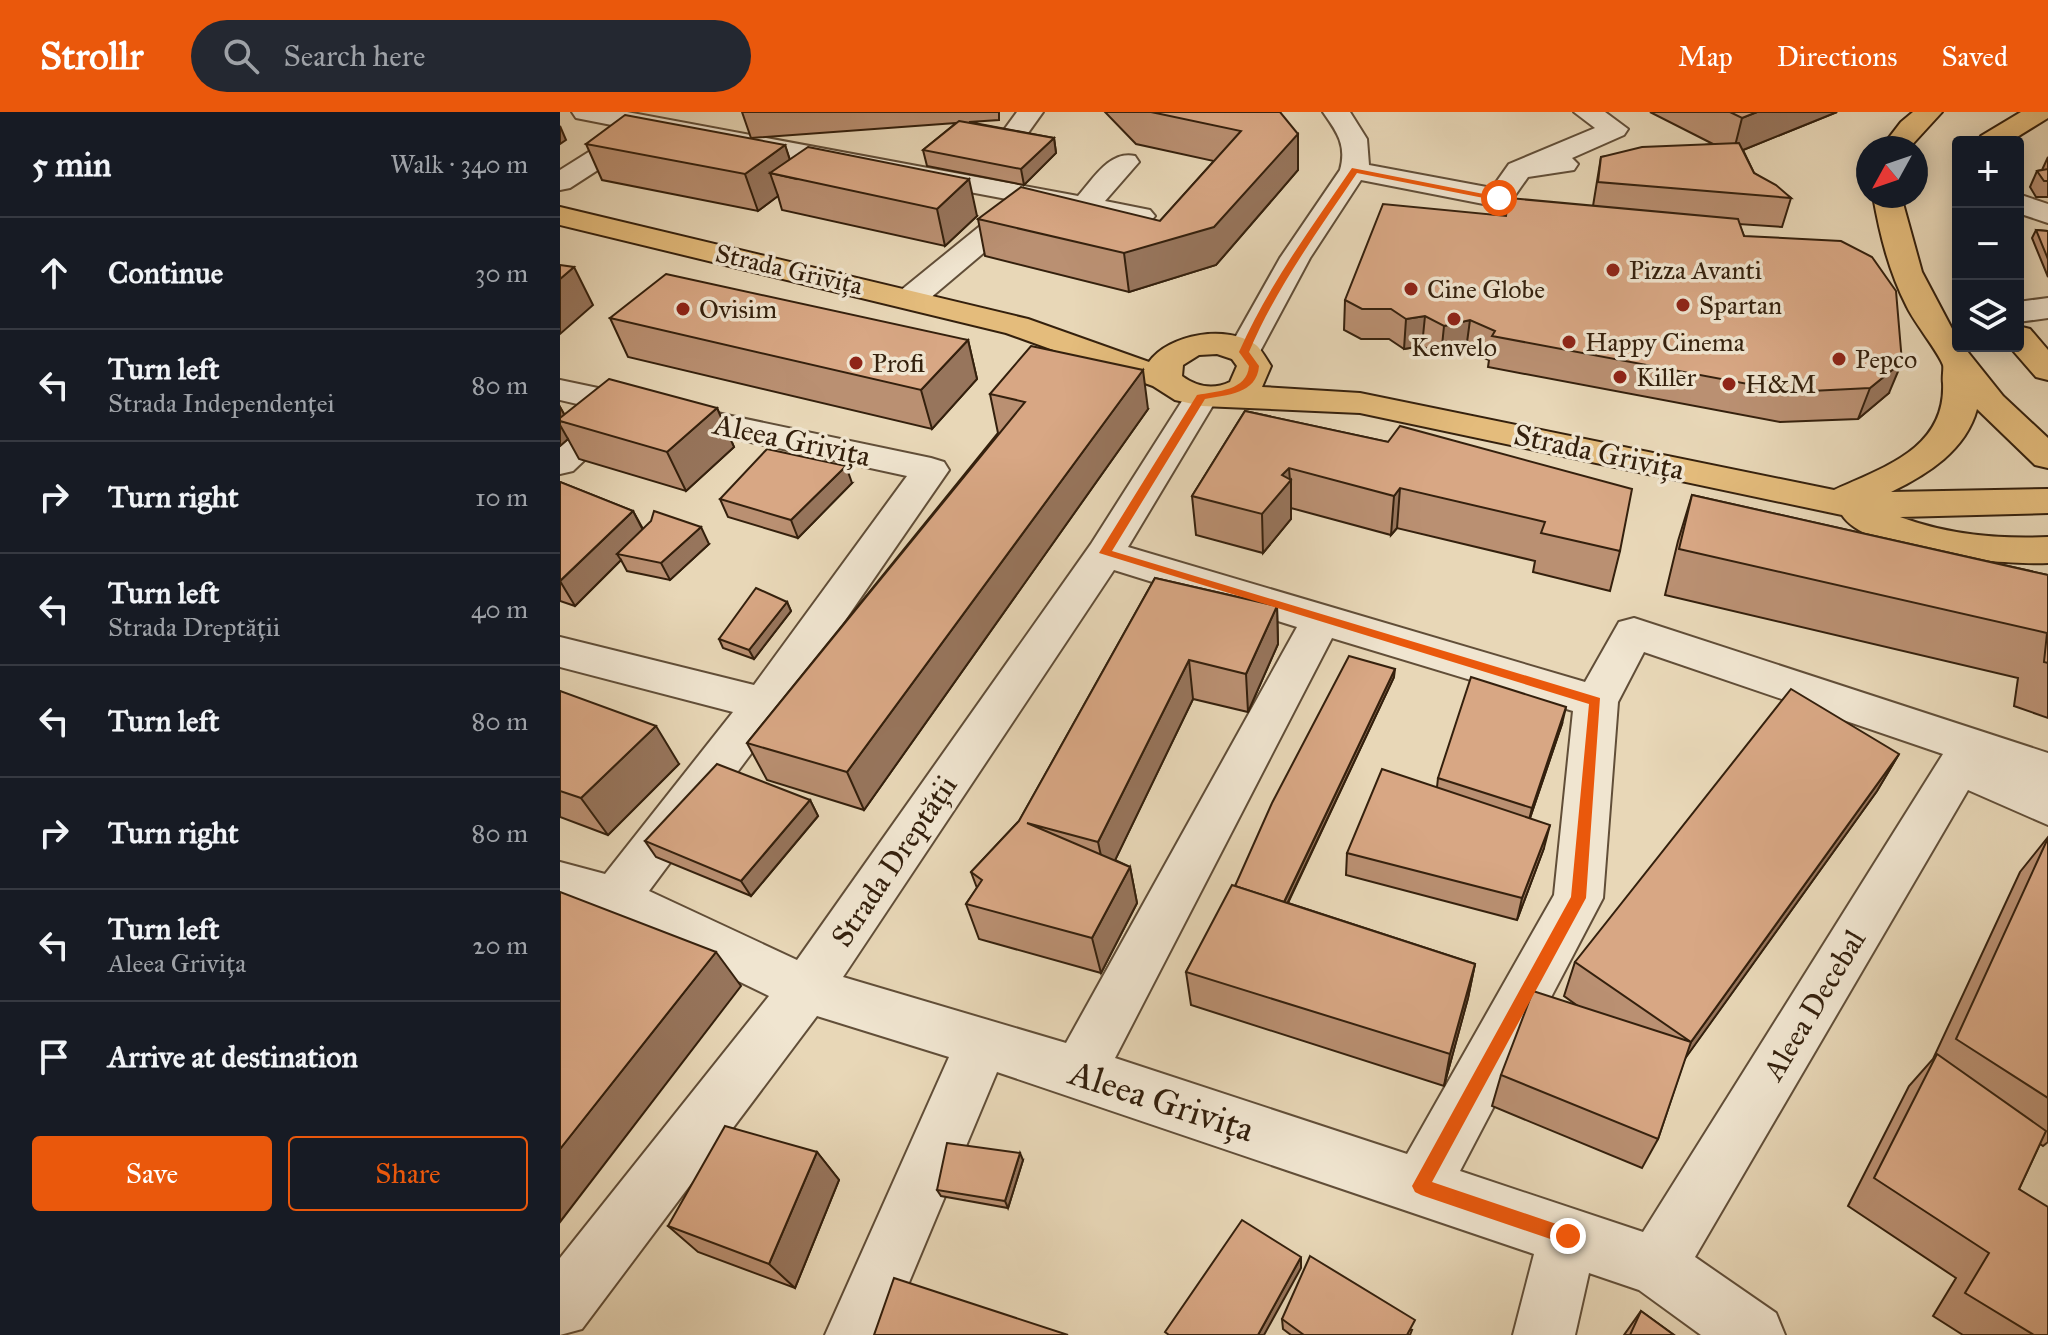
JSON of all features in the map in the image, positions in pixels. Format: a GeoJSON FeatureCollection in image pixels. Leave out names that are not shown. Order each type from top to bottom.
{"type":"FeatureCollection","features":[{"type":"Feature","properties":{"kind":"main road"},"geometry":{"type":"LineString","coordinates":[[1904,136],[1929,112]]}},
{"type":"Feature","properties":{"kind":"main road"},"geometry":{"type":"LineString","coordinates":[[2000,136],[2039,112]]}},
{"type":"Feature","properties":{"kind":"main road"},"geometry":{"type":"LineString","coordinates":[[1888,208],[1902,261],[1918,297],[1959,368],[1989,403],[2048,457]]}},
{"type":"Feature","properties":{"kind":"main road","name":"Strada Grivița"},"geometry":{"type":"LineString","coordinates":[[560,216],[911,298],[1017,326],[1197,390],[1360,403],[1577,446],[1837,503],[1908,507],[2048,501]]}},
{"type":"Feature","properties":{"kind":"main road","name":"Strada Grivița"},"geometry":{"type":"LineString","coordinates":[[1017,326],[1195,346],[1220,344],[1249,359],[1360,403]]}},
{"type":"Feature","properties":{"kind":"main road"},"geometry":{"type":"LineString","coordinates":[[2024,343],[2048,370]]}},
{"type":"Feature","properties":{"kind":"main road"},"geometry":{"type":"LineString","coordinates":[[1195,346],[1166,362],[1197,390],[1248,383],[1249,359]]}},
{"type":"Feature","properties":{"kind":"main road"},"geometry":{"type":"LineString","coordinates":[[1837,503],[1922,459],[1946,437],[1959,413],[1959,368]]}},
{"type":"Feature","properties":{"kind":"main road","name":"Strada Grivița"},"geometry":{"type":"LineString","coordinates":[[1837,503],[1887,527],[1940,545],[2001,552],[2048,550]]}},
{"type":"Feature","properties":{"kind":"main road"},"geometry":{"type":"LineString","coordinates":[[1940,545],[2048,581]]}},
{"type":"Feature","properties":{"kind":"street"},"geometry":{"type":"LineString","coordinates":[[585,112],[1140,216]]}},
{"type":"Feature","properties":{"kind":"street"},"geometry":{"type":"LineString","coordinates":[[560,182],[648,125],[692,112]]}},
{"type":"Feature","properties":{"kind":"street"},"geometry":{"type":"LineString","coordinates":[[1014,134],[1030,112]]}},
{"type":"Feature","properties":{"kind":"street"},"geometry":{"type":"LineString","coordinates":[[1249,359],[1255,326],[1295,258],[1354,170],[1359,155],[1355,138],[1336,112]]}},
{"type":"Feature","properties":{"kind":"street"},"geometry":{"type":"LineString","coordinates":[[1354,170],[1499,198],[1519,170],[1615,129],[1587,112]]}},
{"type":"Feature","properties":{"kind":"street"},"geometry":{"type":"LineString","coordinates":[[1085,205],[1125,162]]}},
{"type":"Feature","properties":{"kind":"street"},"geometry":{"type":"LineString","coordinates":[[1519,170],[1564,164]]}},
{"type":"Feature","properties":{"kind":"street"},"geometry":{"type":"LineString","coordinates":[[911,298],[1035,196]]}},
{"type":"Feature","properties":{"kind":"street"},"geometry":{"type":"LineString","coordinates":[[2024,205],[2048,214]]}},
{"type":"Feature","properties":{"kind":"street"},"geometry":{"type":"LineString","coordinates":[[1195,346],[1295,258]]}},
{"type":"Feature","properties":{"kind":"street"},"geometry":{"type":"LineString","coordinates":[[2024,311],[2048,308]]}},
{"type":"Feature","properties":{"kind":"street","name":"Aleea Grivița"},"geometry":{"type":"LineString","coordinates":[[560,390],[931,470],[764,704]]}},
{"type":"Feature","properties":{"kind":"street","name":"Strada Dreptății"},"geometry":{"type":"LineString","coordinates":[[560,1307],[806,989],[1105,553],[1197,390]]}},
{"type":"Feature","properties":{"kind":"street"},"geometry":{"type":"LineString","coordinates":[[560,463],[624,404]]}},
{"type":"Feature","properties":{"kind":"street"},"geometry":{"type":"LineString","coordinates":[[1105,553],[1596,702]]}},
{"type":"Feature","properties":{"kind":"street"},"geometry":{"type":"LineString","coordinates":[[1079,1072],[1321,620]]}},
{"type":"Feature","properties":{"kind":"street"},"geometry":{"type":"LineString","coordinates":[[1421,1186],[1578,898],[1596,702],[1634,633],[1965,756],[2048,771]]}},
{"type":"Feature","properties":{"kind":"street"},"geometry":{"type":"LineString","coordinates":[[560,652],[764,704],[615,898]]}},
{"type":"Feature","properties":{"kind":"street"},"geometry":{"type":"LineString","coordinates":[[1965,756],[2048,806]]}},
{"type":"Feature","properties":{"kind":"street","name":"Aleea Decebal"},"geometry":{"type":"LineString","coordinates":[[1656,1266],[1965,756]]}},
{"type":"Feature","properties":{"kind":"street","name":"Aleea Grivița"},"geometry":{"type":"LineString","coordinates":[[560,883],[615,898],[806,989],[1079,1072],[1656,1266],[1754,1335]]}},
{"type":"Feature","properties":{"kind":"street"},"geometry":{"type":"LineString","coordinates":[[856,1335],[982,1044]]}},
{"type":"Feature","properties":{"kind":"street"},"geometry":{"type":"LineString","coordinates":[[1544,1335],[1568,1236]]}},
{"type":"Feature","properties":{"kind":"building"},"geometry":{"type":"Polygon","coordinates":[[[1151,112],[1280,112],[1298,134],[1214,227],[1124,253],[978,219],[1021,187],[1160,221],[1241,131],[1151,112]]]}},
{"type":"Feature","properties":{"kind":"building"},"geometry":{"type":"Polygon","coordinates":[[[1730,112],[1757,112],[1742,118],[1730,112]]]}},
{"type":"Feature","properties":{"kind":"building"},"geometry":{"type":"Polygon","coordinates":[[[625,115],[785,145],[745,174],[586,144],[625,115]]]}},
{"type":"Feature","properties":{"kind":"building"},"geometry":{"type":"Polygon","coordinates":[[[959,121],[1054,138],[1021,169],[923,150],[959,121]]]}},
{"type":"Feature","properties":{"kind":"building"},"geometry":{"type":"Polygon","coordinates":[[[1739,143],[1754,173],[1791,198],[1598,182],[1601,157],[1642,147],[1739,143]]]}},
{"type":"Feature","properties":{"kind":"building"},"geometry":{"type":"Polygon","coordinates":[[[808,147],[969,179],[937,209],[770,173],[808,147]]]}},
{"type":"Feature","properties":{"kind":"building"},"geometry":{"type":"Polygon","coordinates":[[[2048,169],[2048,181],[2044,181],[2037,171],[2048,169]]]}},
{"type":"Feature","properties":{"kind":"building"},"geometry":{"type":"Polygon","coordinates":[[[1509,198],[1738,219],[1744,236],[1841,241],[1872,257],[1896,291],[1902,362],[1870,388],[1791,392],[1492,336],[1495,331],[1470,320],[1444,326],[1425,316],[1406,319],[1391,309],[1362,309],[1345,300],[1383,204],[1506,216],[1509,198]]]}},
{"type":"Feature","properties":{"kind":"building"},"geometry":{"type":"Polygon","coordinates":[[[2036,230],[2048,231],[2048,259],[2036,230]]]}},
{"type":"Feature","properties":{"kind":"building"},"geometry":{"type":"Polygon","coordinates":[[[560,265],[574,267],[560,279],[560,265]]]}},
{"type":"Feature","properties":{"kind":"building"},"geometry":{"type":"Polygon","coordinates":[[[666,274],[968,340],[921,390],[610,318],[666,274]]]}},
{"type":"Feature","properties":{"kind":"building"},"geometry":{"type":"Polygon","coordinates":[[[1031,346],[1143,370],[847,772],[747,743],[1025,402],[990,394],[1031,346]]]}},
{"type":"Feature","properties":{"kind":"building"},"geometry":{"type":"Polygon","coordinates":[[[609,379],[717,408],[667,452],[560,421],[609,379]]]}},
{"type":"Feature","properties":{"kind":"building"},"geometry":{"type":"Polygon","coordinates":[[[1245,411],[1388,442],[1400,426],[1632,489],[1620,551],[1541,533],[1545,522],[1400,488],[1394,496],[1289,468],[1282,475],[1291,480],[1262,514],[1192,496],[1245,411]]]}},
{"type":"Feature","properties":{"kind":"building"},"geometry":{"type":"Polygon","coordinates":[[[767,449],[846,466],[791,520],[720,499],[767,449]]]}},
{"type":"Feature","properties":{"kind":"building"},"geometry":{"type":"Polygon","coordinates":[[[560,482],[633,511],[560,581],[560,482]]]}},
{"type":"Feature","properties":{"kind":"building"},"geometry":{"type":"Polygon","coordinates":[[[1692,495],[2048,575],[2048,663],[2044,662],[2047,633],[1679,549],[1692,495]]]}},
{"type":"Feature","properties":{"kind":"building"},"geometry":{"type":"Polygon","coordinates":[[[654,511],[701,527],[661,563],[617,554],[651,521],[654,511]]]}},
{"type":"Feature","properties":{"kind":"building"},"geometry":{"type":"Polygon","coordinates":[[[1155,578],[1277,606],[1246,674],[1189,660],[1098,842],[1027,823],[1130,867],[1092,938],[966,904],[982,880],[971,872],[1019,821],[1155,578]]]}},
{"type":"Feature","properties":{"kind":"building"},"geometry":{"type":"Polygon","coordinates":[[[756,588],[787,602],[749,650],[719,639],[756,588]]]}},
{"type":"Feature","properties":{"kind":"building"},"geometry":{"type":"Polygon","coordinates":[[[1349,656],[1395,669],[1284,902],[1235,886],[1272,803],[1349,656]]]}},
{"type":"Feature","properties":{"kind":"building"},"geometry":{"type":"Polygon","coordinates":[[[1471,677],[1566,707],[1532,808],[1438,778],[1471,677]]]}},
{"type":"Feature","properties":{"kind":"building"},"geometry":{"type":"Polygon","coordinates":[[[1791,689],[1899,754],[1691,1042],[1575,962],[1791,689]]]}},
{"type":"Feature","properties":{"kind":"building"},"geometry":{"type":"Polygon","coordinates":[[[560,691],[656,726],[581,798],[560,791],[560,691]]]}},
{"type":"Feature","properties":{"kind":"building"},"geometry":{"type":"Polygon","coordinates":[[[717,764],[810,800],[741,881],[645,841],[717,764]]]}},
{"type":"Feature","properties":{"kind":"building"},"geometry":{"type":"Polygon","coordinates":[[[1382,769],[1550,825],[1522,898],[1347,853],[1382,769]]]}},
{"type":"Feature","properties":{"kind":"building"},"geometry":{"type":"Polygon","coordinates":[[[2048,838],[2048,1098],[1956,1039],[2048,838]]]}},
{"type":"Feature","properties":{"kind":"building"},"geometry":{"type":"Polygon","coordinates":[[[1232,885],[1475,964],[1450,1054],[1186,972],[1232,885]]]}},
{"type":"Feature","properties":{"kind":"building"},"geometry":{"type":"Polygon","coordinates":[[[560,892],[716,952],[560,1149],[560,892]]]}},
{"type":"Feature","properties":{"kind":"building"},"geometry":{"type":"Polygon","coordinates":[[[1533,991],[1691,1042],[1658,1139],[1501,1075],[1533,991]]]}},
{"type":"Feature","properties":{"kind":"building"},"geometry":{"type":"Polygon","coordinates":[[[1937,1054],[2046,1131],[2019,1189],[2048,1207],[2048,1335],[2034,1335],[1965,1293],[1989,1253],[1874,1178],[1937,1054]]]}},
{"type":"Feature","properties":{"kind":"building"},"geometry":{"type":"Polygon","coordinates":[[[725,1126],[817,1152],[769,1264],[668,1226],[725,1126]]]}},
{"type":"Feature","properties":{"kind":"building"},"geometry":{"type":"Polygon","coordinates":[[[947,1143],[1020,1153],[1005,1201],[937,1190],[947,1143]]]}},
{"type":"Feature","properties":{"kind":"building"},"geometry":{"type":"Polygon","coordinates":[[[1242,1220],[1301,1257],[1258,1335],[1169,1335],[1165,1332],[1242,1220]]]}},
{"type":"Feature","properties":{"kind":"building"},"geometry":{"type":"Polygon","coordinates":[[[1310,1256],[1415,1320],[1407,1335],[1304,1335],[1282,1319],[1310,1256]]]}},
{"type":"Feature","properties":{"kind":"building"},"geometry":{"type":"Polygon","coordinates":[[[894,1278],[1068,1335],[874,1335],[894,1278]]]}},
{"type":"Feature","properties":{"kind":"building"},"geometry":{"type":"Polygon","coordinates":[[[1641,1311],[1674,1335],[1630,1335],[1641,1311]]]}},
{"type":"Feature","properties":{"kind":"place","name":"Pizza Avanti"},"geometry":{"type":"Point","coordinates":[1613,270]}},
{"type":"Feature","properties":{"kind":"place","name":"Cine Globe"},"geometry":{"type":"Point","coordinates":[1411,289]}},
{"type":"Feature","properties":{"kind":"place","name":"Spartan"},"geometry":{"type":"Point","coordinates":[1683,305]}},
{"type":"Feature","properties":{"kind":"place","name":"Ovisim"},"geometry":{"type":"Point","coordinates":[683,309]}},
{"type":"Feature","properties":{"kind":"place","name":"Kenvelo"},"geometry":{"type":"Point","coordinates":[1454,319]}},
{"type":"Feature","properties":{"kind":"place","name":"Happy Cinema"},"geometry":{"type":"Point","coordinates":[1569,342]}},
{"type":"Feature","properties":{"kind":"place","name":"Pepco"},"geometry":{"type":"Point","coordinates":[1839,359]}},
{"type":"Feature","properties":{"kind":"place","name":"Profi"},"geometry":{"type":"Point","coordinates":[856,363]}},
{"type":"Feature","properties":{"kind":"place","name":"Killer"},"geometry":{"type":"Point","coordinates":[1620,377]}},
{"type":"Feature","properties":{"kind":"place","name":"H&M"},"geometry":{"type":"Point","coordinates":[1729,384]}},
{"type":"Feature","properties":{"kind":"route"},"geometry":{"type":"LineString","coordinates":[[1499,198],[1354,170],[1295,258],[1255,326],[1244,352],[1251,359],[1254,375],[1239,390],[1226,395],[1201,397],[1105,553],[1596,702],[1578,898],[1421,1186],[1568,1236]]}}]}
